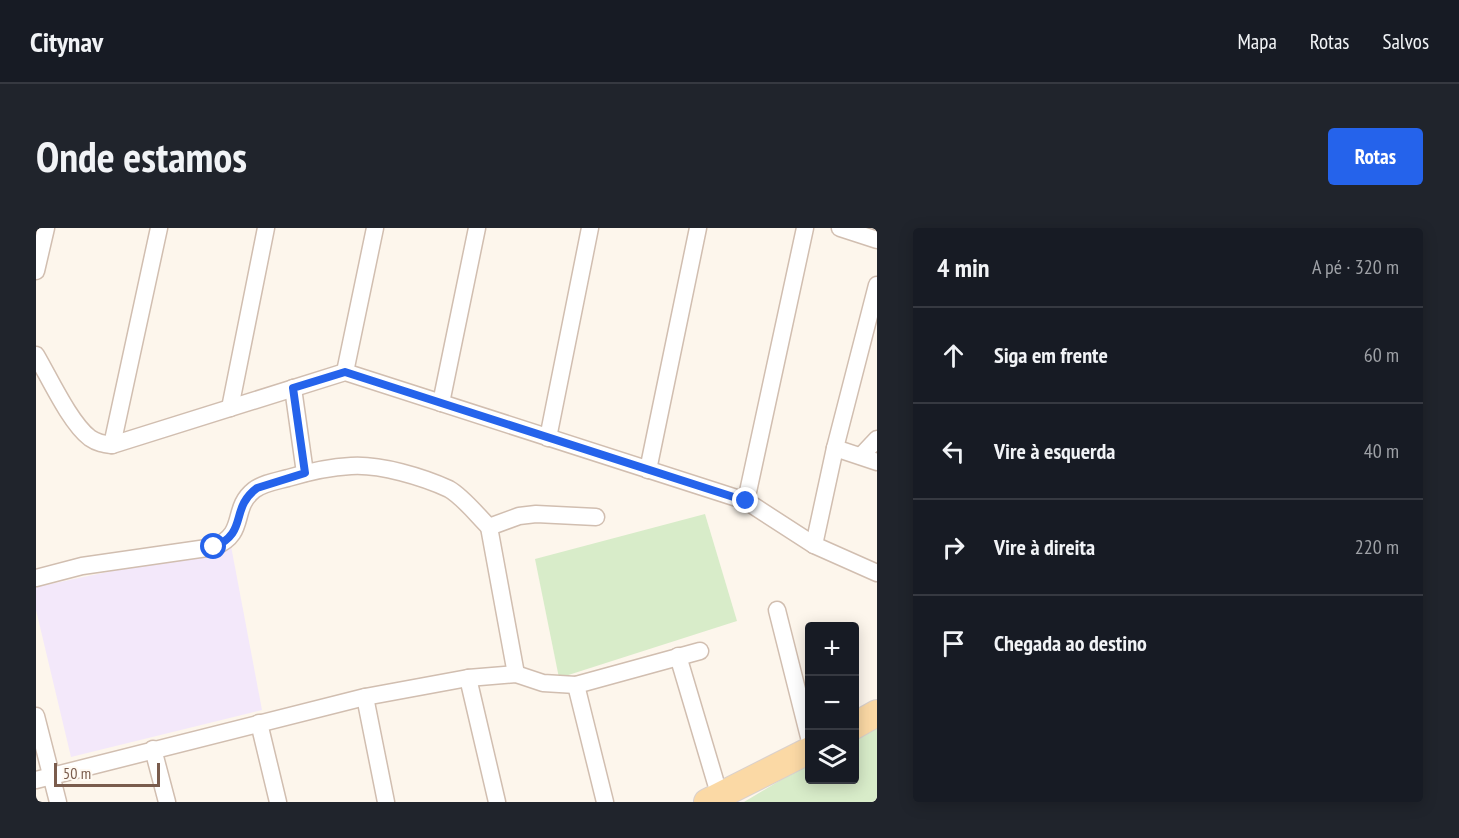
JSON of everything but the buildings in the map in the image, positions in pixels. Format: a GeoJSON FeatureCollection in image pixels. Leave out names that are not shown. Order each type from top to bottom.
{"type":"FeatureCollection","features":[{"type":"Feature","properties":{"kind":"main road"},"geometry":{"type":"LineString","coordinates":[[859,724],[877,713]]}},
{"type":"Feature","properties":{"kind":"main road"},"geometry":{"type":"LineString","coordinates":[[713,799],[805,753]]}},
{"type":"Feature","properties":{"kind":"street"},"geometry":{"type":"LineString","coordinates":[[36,271],[46,228]]}},
{"type":"Feature","properties":{"kind":"street"},"geometry":{"type":"LineString","coordinates":[[112,445],[159,228]]}},
{"type":"Feature","properties":{"kind":"street"},"geometry":{"type":"LineString","coordinates":[[230,408],[266,228]]}},
{"type":"Feature","properties":{"kind":"street"},"geometry":{"type":"LineString","coordinates":[[345,372],[375,228]]}},
{"type":"Feature","properties":{"kind":"street"},"geometry":{"type":"LineString","coordinates":[[441,403],[477,228]]}},
{"type":"Feature","properties":{"kind":"street"},"geometry":{"type":"LineString","coordinates":[[548,438],[590,228]]}},
{"type":"Feature","properties":{"kind":"street"},"geometry":{"type":"LineString","coordinates":[[648,470],[698,228]]}},
{"type":"Feature","properties":{"kind":"street"},"geometry":{"type":"LineString","coordinates":[[746,501],[805,228]]}},
{"type":"Feature","properties":{"kind":"street"},"geometry":{"type":"LineString","coordinates":[[840,228],[877,240]]}},
{"type":"Feature","properties":{"kind":"street"},"geometry":{"type":"LineString","coordinates":[[814,545],[835,448],[877,285]]}},
{"type":"Feature","properties":{"kind":"street"},"geometry":{"type":"LineString","coordinates":[[36,355],[81,429],[90,438],[101,443],[112,445],[345,372],[746,501],[814,545],[877,573]]}},
{"type":"Feature","properties":{"kind":"street"},"geometry":{"type":"LineString","coordinates":[[293,388],[305,473]]}},
{"type":"Feature","properties":{"kind":"street"},"geometry":{"type":"LineString","coordinates":[[861,456],[877,439]]}},
{"type":"Feature","properties":{"kind":"street"},"geometry":{"type":"LineString","coordinates":[[835,448],[877,462]]}},
{"type":"Feature","properties":{"kind":"street"},"geometry":{"type":"LineString","coordinates":[[36,578],[82,566],[214,547],[222,544],[233,534],[237,527],[240,508],[251,492],[257,488],[305,473],[352,466],[372,468],[431,482],[452,491],[489,527],[516,674]]}},
{"type":"Feature","properties":{"kind":"street"},"geometry":{"type":"LineString","coordinates":[[489,527],[519,516],[536,514],[596,517]]}},
{"type":"Feature","properties":{"kind":"street"},"geometry":{"type":"LineString","coordinates":[[777,609],[807,730]]}},
{"type":"Feature","properties":{"kind":"street"},"geometry":{"type":"LineString","coordinates":[[44,778],[364,697],[468,678],[516,674],[543,683],[576,685],[700,651]]}},
{"type":"Feature","properties":{"kind":"street"},"geometry":{"type":"LineString","coordinates":[[678,656],[713,799]]}},
{"type":"Feature","properties":{"kind":"street"},"geometry":{"type":"LineString","coordinates":[[468,678],[497,802]]}},
{"type":"Feature","properties":{"kind":"street"},"geometry":{"type":"LineString","coordinates":[[576,685],[605,802]]}},
{"type":"Feature","properties":{"kind":"street"},"geometry":{"type":"LineString","coordinates":[[364,697],[387,802]]}},
{"type":"Feature","properties":{"kind":"street"},"geometry":{"type":"LineString","coordinates":[[36,716],[44,778],[58,802]]}},
{"type":"Feature","properties":{"kind":"street"},"geometry":{"type":"LineString","coordinates":[[260,723],[278,802]]}},
{"type":"Feature","properties":{"kind":"street"},"geometry":{"type":"LineString","coordinates":[[153,749],[167,802]]}},
{"type":"Feature","properties":{"kind":"shaded area"},"geometry":{"type":"Polygon","coordinates":[[[231,546],[262,710],[71,757],[36,610],[36,587],[231,546]]]}},
{"type":"Feature","properties":{"kind":"green space"},"geometry":{"type":"Polygon","coordinates":[[[705,514],[737,621],[559,678],[535,559],[705,514]]]}},
{"type":"Feature","properties":{"kind":"green space"},"geometry":{"type":"Polygon","coordinates":[[[877,724],[877,802],[744,802],[805,765],[805,784],[859,784],[859,735],[877,724]]]}},
{"type":"Feature","properties":{"kind":"route"},"geometry":{"type":"LineString","coordinates":[[214,547],[222,544],[233,534],[237,527],[240,508],[251,492],[305,473],[293,388],[345,372],[746,501]]}}]}
